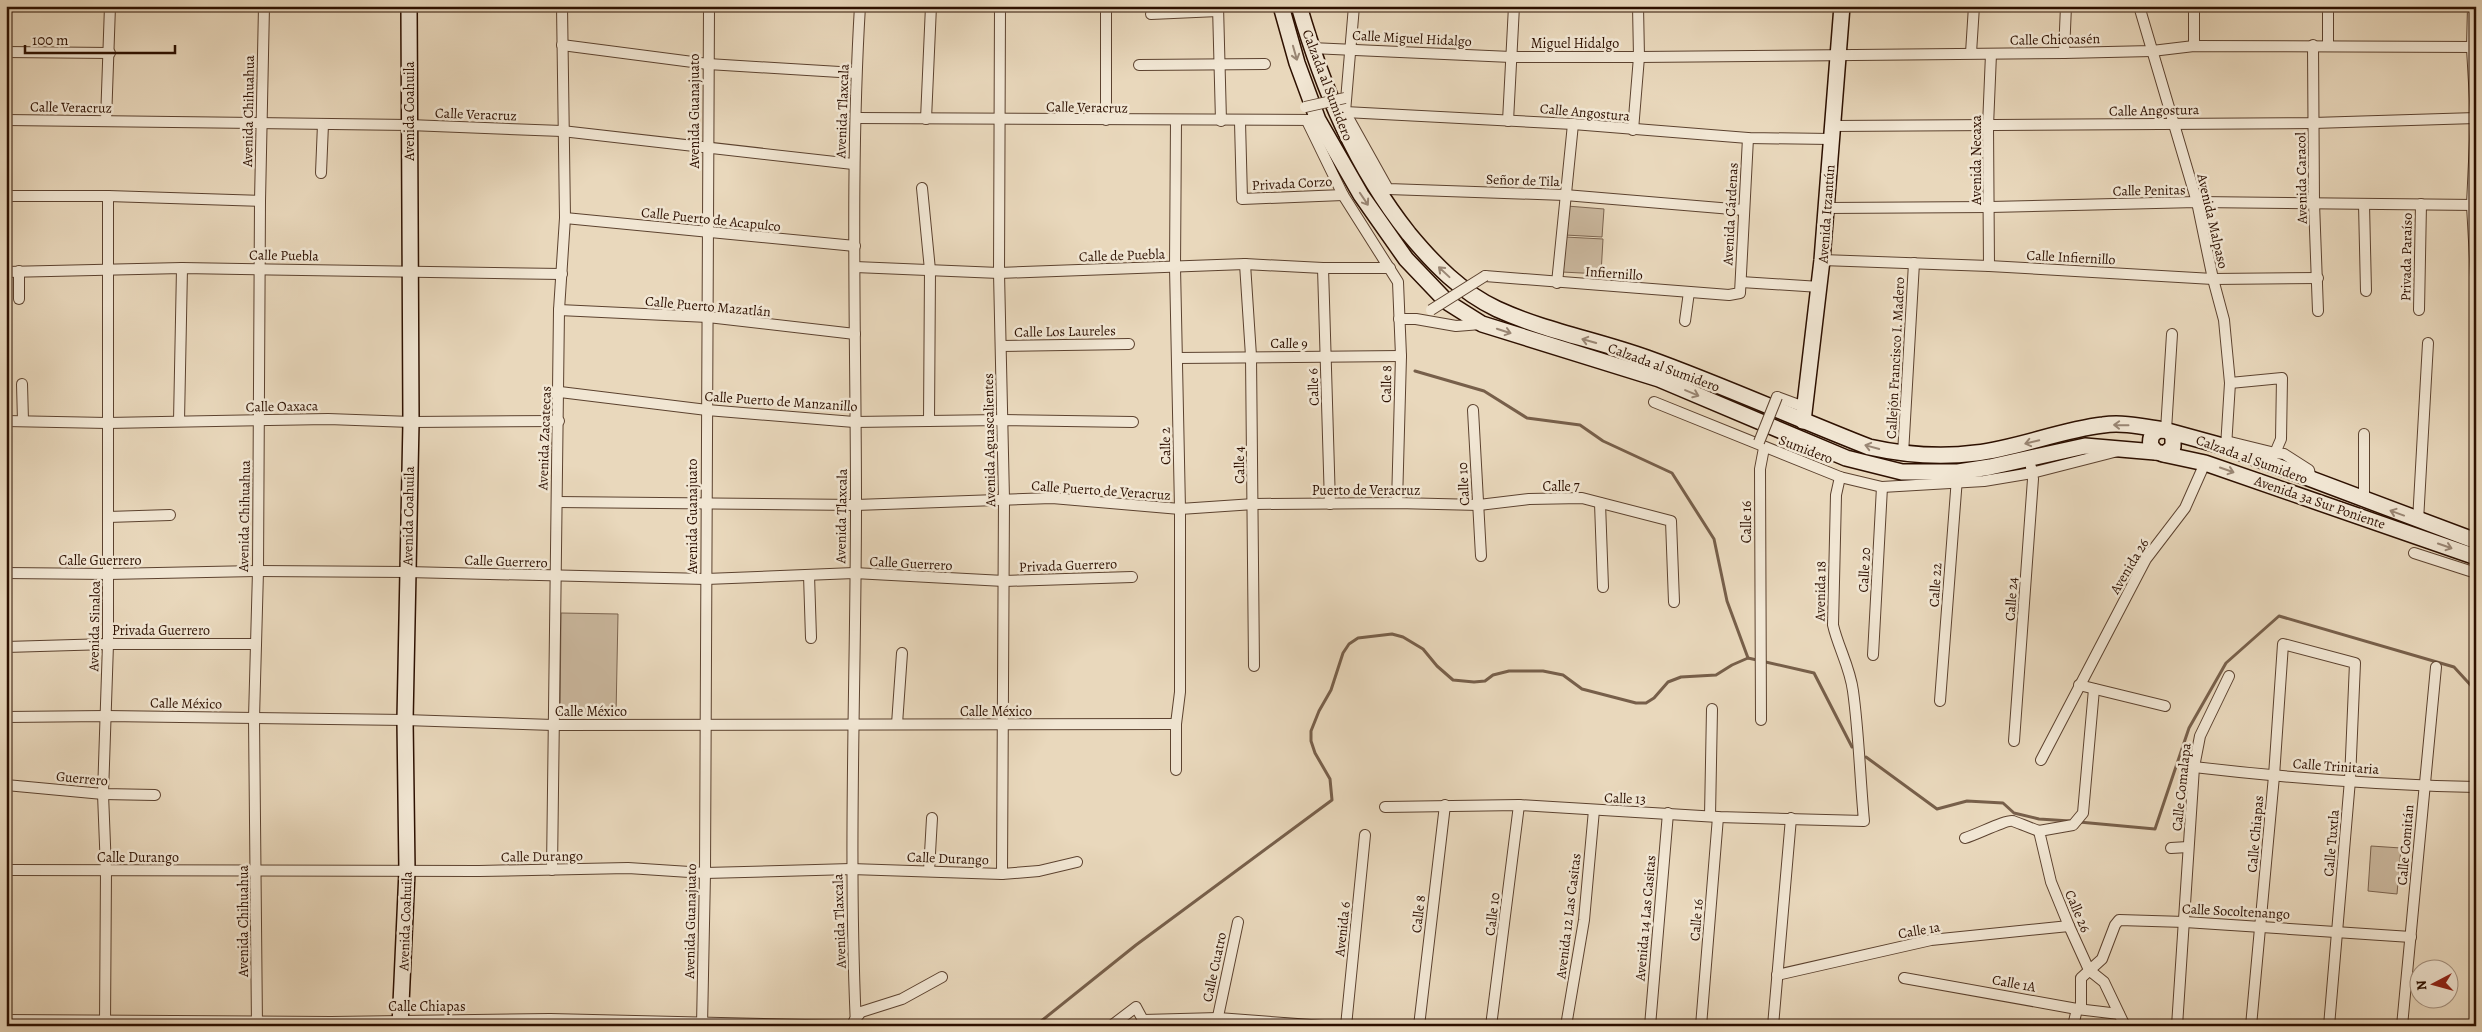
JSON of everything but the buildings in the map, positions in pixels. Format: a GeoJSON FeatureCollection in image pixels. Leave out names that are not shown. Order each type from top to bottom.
{"type":"FeatureCollection","features":[{"type":"Feature","properties":{"kind":"main road","name":"Avenida Coahuila"},"geometry":{"type":"LineString","coordinates":[[400,1023],[407,871],[405,720],[411,422],[409,6]]}},
{"type":"Feature","properties":{"kind":"main road","name":"Calzada al Sumidero"},"geometry":{"type":"LineString","coordinates":[[1281,6],[1298,63],[1309,121],[1406,259],[1447,302],[1482,324],[1659,379],[1846,458],[1902,472],[1957,478],[2031,466],[2084,446]]}},
{"type":"Feature","properties":{"kind":"main road","name":"Calzada al Sumidero"},"geometry":{"type":"LineString","coordinates":[[1299,6],[1311,48],[1341,114],[1356,156],[1387,206],[1428,257],[1459,287],[1496,308],[1547,328],[1646,357],[1804,414],[1869,447],[1903,454],[1946,456],[1978,453],[2105,425],[2130,425],[2166,430],[2226,444],[2364,501],[2476,541]]}},
{"type":"Feature","properties":{"kind":"main road","name":"Avenida Itzantún"},"geometry":{"type":"LineString","coordinates":[[1804,414],[1820,287],[1842,6]]}},
{"type":"Feature","properties":{"kind":"main road"},"geometry":{"type":"LineString","coordinates":[[2159,453],[2171,450],[2174,444],[2173,436],[2166,430]]}},
{"type":"Feature","properties":{"kind":"main road","name":"Avenida 3a Sur Poniente"},"geometry":{"type":"LineString","coordinates":[[2084,446],[2126,448],[2206,463],[2476,556]]}},
{"type":"Feature","properties":{"kind":"street"},"geometry":{"type":"LineString","coordinates":[[106,121],[110,53],[110,6]]}},
{"type":"Feature","properties":{"kind":"street","name":"Avenida Chihuahua"},"geometry":{"type":"LineString","coordinates":[[257,1024],[254,718],[258,571],[260,201],[264,6]]}},
{"type":"Feature","properties":{"kind":"street","name":"Avenida Zacatecas"},"geometry":{"type":"LineString","coordinates":[[552,870],[556,502],[560,392],[559,310],[564,218],[562,6]]}},
{"type":"Feature","properties":{"kind":"street","name":"Avenida Guanajuato"},"geometry":{"type":"LineString","coordinates":[[702,1024],[705,873],[709,6]]}},
{"type":"Feature","properties":{"kind":"street","name":"Avenida Tlaxcala"},"geometry":{"type":"LineString","coordinates":[[852,1024],[851,869],[856,505],[853,164],[860,6]]}},
{"type":"Feature","properties":{"kind":"street"},"geometry":{"type":"LineString","coordinates":[[926,119],[931,6]]}},
{"type":"Feature","properties":{"kind":"street","name":"Avenida Aguascalientes"},"geometry":{"type":"LineString","coordinates":[[1000,6],[998,120],[999,273],[1004,499],[1002,874]]}},
{"type":"Feature","properties":{"kind":"street"},"geometry":{"type":"LineString","coordinates":[[1106,6],[1106,120]]}},
{"type":"Feature","properties":{"kind":"street"},"geometry":{"type":"LineString","coordinates":[[1341,114],[1345,98],[1351,49],[1354,6]]}},
{"type":"Feature","properties":{"kind":"street"},"geometry":{"type":"LineString","coordinates":[[1508,121],[1514,6]]}},
{"type":"Feature","properties":{"kind":"street"},"geometry":{"type":"LineString","coordinates":[[1632,130],[1638,57],[1638,6]]}},
{"type":"Feature","properties":{"kind":"street"},"geometry":{"type":"LineString","coordinates":[[1972,53],[1974,6]]}},
{"type":"Feature","properties":{"kind":"street"},"geometry":{"type":"LineString","coordinates":[[2064,53],[2066,6]]}},
{"type":"Feature","properties":{"kind":"street","name":"Avenida Malpaso"},"geometry":{"type":"LineString","coordinates":[[2139,6],[2197,202],[2212,279],[2224,320],[2230,383],[2226,444]]}},
{"type":"Feature","properties":{"kind":"street"},"geometry":{"type":"LineString","coordinates":[[2194,6],[2194,46]]}},
{"type":"Feature","properties":{"kind":"street"},"geometry":{"type":"LineString","coordinates":[[2328,6],[2328,45]]}},
{"type":"Feature","properties":{"kind":"street"},"geometry":{"type":"LineString","coordinates":[[2473,6],[2476,118],[2474,205],[2476,277]]}},
{"type":"Feature","properties":{"kind":"street"},"geometry":{"type":"LineString","coordinates":[[1151,14],[1218,9],[1220,121]]}},
{"type":"Feature","properties":{"kind":"street"},"geometry":{"type":"LineString","coordinates":[[562,45],[708,64],[856,73]]}},
{"type":"Feature","properties":{"kind":"street","name":"Calle Chicoasén"},"geometry":{"type":"LineString","coordinates":[[1638,57],[2064,53],[2152,51],[2194,46],[2328,45],[2474,48]]}},
{"type":"Feature","properties":{"kind":"street","name":"Avenida Caracol"},"geometry":{"type":"LineString","coordinates":[[2313,46],[2314,203],[2318,311]]}},
{"type":"Feature","properties":{"kind":"street","name":"Calle Miguel Hidalgo"},"geometry":{"type":"LineString","coordinates":[[1311,48],[1511,57]]}},
{"type":"Feature","properties":{"kind":"street"},"geometry":{"type":"LineString","coordinates":[[6,52],[110,53]]}},
{"type":"Feature","properties":{"kind":"street","name":"Avenida Necaxa"},"geometry":{"type":"LineString","coordinates":[[1989,266],[1988,126],[1991,54]]}},
{"type":"Feature","properties":{"kind":"street","name":"Miguel Hidalgo"},"geometry":{"type":"LineString","coordinates":[[1511,57],[1638,57]]}},
{"type":"Feature","properties":{"kind":"street"},"geometry":{"type":"LineString","coordinates":[[1139,65],[1265,64]]}},
{"type":"Feature","properties":{"kind":"street"},"geometry":{"type":"LineString","coordinates":[[1309,121],[1304,107],[1345,98]]}},
{"type":"Feature","properties":{"kind":"street","name":"Calle Angostura"},"geometry":{"type":"LineString","coordinates":[[1341,114],[1573,124],[1748,138],[1832,132],[1988,126],[2476,118]]}},
{"type":"Feature","properties":{"kind":"street","name":"Señor de Tila"},"geometry":{"type":"LineString","coordinates":[[1341,114],[1385,187],[1391,190],[1565,195],[1744,210]]}},
{"type":"Feature","properties":{"kind":"street","name":"Calle Veracruz"},"geometry":{"type":"LineString","coordinates":[[856,118],[1309,121]]}},
{"type":"Feature","properties":{"kind":"street","name":"Calle Veracruz"},"geometry":{"type":"LineString","coordinates":[[6,120],[409,125],[562,131],[853,164]]}},
{"type":"Feature","properties":{"kind":"street","name":"Calle 2"},"geometry":{"type":"LineString","coordinates":[[1176,121],[1175,267],[1180,510],[1180,692],[1176,724],[1176,770]]}},
{"type":"Feature","properties":{"kind":"street","name":"Calle 8"},"geometry":{"type":"LineString","coordinates":[[1309,121],[1342,195],[1398,282],[1401,356],[1397,502]]}},
{"type":"Feature","properties":{"kind":"street","name":"Privada Corzo"},"geometry":{"type":"LineString","coordinates":[[1240,122],[1242,199],[1342,195]]}},
{"type":"Feature","properties":{"kind":"street"},"geometry":{"type":"LineString","coordinates":[[321,173],[323,124]]}},
{"type":"Feature","properties":{"kind":"street"},"geometry":{"type":"LineString","coordinates":[[1557,283],[1573,124]]}},
{"type":"Feature","properties":{"kind":"street","name":"Avenida Cárdenas"},"geometry":{"type":"LineString","coordinates":[[1740,293],[1748,138]]}},
{"type":"Feature","properties":{"kind":"street"},"geometry":{"type":"LineString","coordinates":[[922,188],[930,270],[929,421]]}},
{"type":"Feature","properties":{"kind":"street"},"geometry":{"type":"LineString","coordinates":[[6,196],[108,196],[260,201]]}},
{"type":"Feature","properties":{"kind":"street","name":"Avenida Sinaloa"},"geometry":{"type":"LineString","coordinates":[[105,1023],[106,870],[103,794],[108,644],[108,196]]}},
{"type":"Feature","properties":{"kind":"street","name":"Calle Penitas"},"geometry":{"type":"LineString","coordinates":[[1827,208],[1990,207],[2197,202],[2474,205]]}},
{"type":"Feature","properties":{"kind":"street"},"geometry":{"type":"LineString","coordinates":[[2364,204],[2366,291]]}},
{"type":"Feature","properties":{"kind":"street","name":"Privada Paraíso"},"geometry":{"type":"LineString","coordinates":[[2419,310],[2421,204]]}},
{"type":"Feature","properties":{"kind":"street","name":"Calle Puerto de Acapulco"},"geometry":{"type":"LineString","coordinates":[[564,218],[855,246]]}},
{"type":"Feature","properties":{"kind":"street","name":"Calle Infiernillo"},"geometry":{"type":"LineString","coordinates":[[1822,260],[1989,266],[2212,279],[2318,278]]}},
{"type":"Feature","properties":{"kind":"street","name":"Callejón Francisco I. Madero"},"geometry":{"type":"LineString","coordinates":[[1903,454],[1914,263]]}},
{"type":"Feature","properties":{"kind":"street","name":"Calle de Puebla"},"geometry":{"type":"LineString","coordinates":[[855,267],[999,273],[1245,264],[1323,268],[1390,268]]}},
{"type":"Feature","properties":{"kind":"street","name":"Calle 4"},"geometry":{"type":"LineString","coordinates":[[1245,264],[1251,356],[1254,504],[1254,666]]}},
{"type":"Feature","properties":{"kind":"street"},"geometry":{"type":"LineString","coordinates":[[179,421],[182,268]]}},
{"type":"Feature","properties":{"kind":"street","name":"Calle Puebla"},"geometry":{"type":"LineString","coordinates":[[6,272],[260,268],[562,274]]}},
{"type":"Feature","properties":{"kind":"street","name":"Calle 6"},"geometry":{"type":"LineString","coordinates":[[1323,268],[1330,504]]}},
{"type":"Feature","properties":{"kind":"street"},"geometry":{"type":"LineString","coordinates":[[19,271],[19,299]]}},
{"type":"Feature","properties":{"kind":"street","name":"Infiernillo"},"geometry":{"type":"LineString","coordinates":[[1416,318],[1485,276],[1730,295],[1740,293]]}},
{"type":"Feature","properties":{"kind":"street"},"geometry":{"type":"LineString","coordinates":[[1741,282],[1820,287]]}},
{"type":"Feature","properties":{"kind":"street"},"geometry":{"type":"LineString","coordinates":[[1686,321],[1689,292]]}},
{"type":"Feature","properties":{"kind":"street","name":"Calle Puerto Mazatlán"},"geometry":{"type":"LineString","coordinates":[[559,310],[708,317],[855,334]]}},
{"type":"Feature","properties":{"kind":"street"},"geometry":{"type":"LineString","coordinates":[[1399,319],[1416,318],[1456,326],[1482,324]]}},
{"type":"Feature","properties":{"kind":"street"},"geometry":{"type":"LineString","coordinates":[[2166,430],[2172,334]]}},
{"type":"Feature","properties":{"kind":"street"},"geometry":{"type":"LineString","coordinates":[[2418,521],[2428,343]]}},
{"type":"Feature","properties":{"kind":"street","name":"Calle Los Laureles"},"geometry":{"type":"LineString","coordinates":[[1000,346],[1129,344]]}},
{"type":"Feature","properties":{"kind":"street","name":"Calle 9"},"geometry":{"type":"LineString","coordinates":[[1177,358],[1401,356]]}},
{"type":"Feature","properties":{"kind":"street"},"geometry":{"type":"LineString","coordinates":[[2230,383],[2282,378],[2281,439],[2275,453]]}},
{"type":"Feature","properties":{"kind":"street"},"geometry":{"type":"LineString","coordinates":[[22,384],[23,421]]}},
{"type":"Feature","properties":{"kind":"street","name":"Calle Puerto de Manzanillo"},"geometry":{"type":"LineString","coordinates":[[560,392],[707,410],[854,422],[1002,420],[1133,422]]}},
{"type":"Feature","properties":{"kind":"street","name":"Calle 16"},"geometry":{"type":"LineString","coordinates":[[1761,720],[1761,445],[1777,397],[1804,414]]}},
{"type":"Feature","properties":{"kind":"street","name":"Sumidero"},"geometry":{"type":"LineString","coordinates":[[1654,402],[1840,477],[1882,487],[1957,478]]}},
{"type":"Feature","properties":{"kind":"street","name":"Calle 10"},"geometry":{"type":"LineString","coordinates":[[1473,410],[1481,556]]}},
{"type":"Feature","properties":{"kind":"street","name":"Calle Oaxaca"},"geometry":{"type":"LineString","coordinates":[[6,421],[107,423],[259,420],[559,421]]}},
{"type":"Feature","properties":{"kind":"street"},"geometry":{"type":"LineString","coordinates":[[2364,434],[2364,501]]}},
{"type":"Feature","properties":{"kind":"street"},"geometry":{"type":"LineString","coordinates":[[2226,444],[2284,454],[2309,470],[2311,480]]}},
{"type":"Feature","properties":{"kind":"street"},"geometry":{"type":"LineString","coordinates":[[2031,466],[2110,455],[2126,448]]}},
{"type":"Feature","properties":{"kind":"street","name":"Avenida 26"},"geometry":{"type":"LineString","coordinates":[[2041,760],[2146,559],[2185,508],[2206,463]]}},
{"type":"Feature","properties":{"kind":"street","name":"Calle 24"},"geometry":{"type":"LineString","coordinates":[[2014,741],[2031,466]]}},
{"type":"Feature","properties":{"kind":"street","name":"Avenida 18"},"geometry":{"type":"LineString","coordinates":[[1840,477],[1836,495],[1833,624],[1837,641],[1849,669],[1853,690],[1864,822]]}},
{"type":"Feature","properties":{"kind":"street","name":"Calle 22"},"geometry":{"type":"LineString","coordinates":[[1940,701],[1957,478]]}},
{"type":"Feature","properties":{"kind":"street","name":"Calle 20"},"geometry":{"type":"LineString","coordinates":[[1873,655],[1882,487]]}},
{"type":"Feature","properties":{"kind":"street","name":"Calle Puerto de Veracruz"},"geometry":{"type":"LineString","coordinates":[[556,502],[856,505],[1052,498],[1180,510],[1254,504]]}},
{"type":"Feature","properties":{"kind":"street","name":"Calle 7"},"geometry":{"type":"LineString","coordinates":[[1478,505],[1529,499],[1582,498],[1671,521],[1674,602]]}},
{"type":"Feature","properties":{"kind":"street","name":"Puerto de Veracruz"},"geometry":{"type":"LineString","coordinates":[[1254,504],[1397,502],[1478,505]]}},
{"type":"Feature","properties":{"kind":"street"},"geometry":{"type":"LineString","coordinates":[[1600,503],[1603,587]]}},
{"type":"Feature","properties":{"kind":"street"},"geometry":{"type":"LineString","coordinates":[[108,517],[170,515]]}},
{"type":"Feature","properties":{"kind":"street"},"geometry":{"type":"LineString","coordinates":[[2414,553],[2476,573]]}},
{"type":"Feature","properties":{"kind":"street","name":"Calle Guerrero"},"geometry":{"type":"LineString","coordinates":[[6,573],[407,572],[555,577],[706,579],[854,573],[1004,581]]}},
{"type":"Feature","properties":{"kind":"street"},"geometry":{"type":"LineString","coordinates":[[809,575],[811,638]]}},
{"type":"Feature","properties":{"kind":"street","name":"Privada Guerrero"},"geometry":{"type":"LineString","coordinates":[[1004,581],[1132,577]]}},
{"type":"Feature","properties":{"kind":"street","name":"Privada Guerrero"},"geometry":{"type":"LineString","coordinates":[[6,647],[108,644],[256,644]]}},
{"type":"Feature","properties":{"kind":"street","name":"Calle Chiapas"},"geometry":{"type":"LineString","coordinates":[[2251,1026],[2274,776],[2282,644],[2355,663]]}},
{"type":"Feature","properties":{"kind":"street"},"geometry":{"type":"LineString","coordinates":[[897,724],[902,653]]}},
{"type":"Feature","properties":{"kind":"street","name":"Calle Tuxtla"},"geometry":{"type":"LineString","coordinates":[[2329,1026],[2350,780],[2355,663]]}},
{"type":"Feature","properties":{"kind":"street","name":"Calle Comitán"},"geometry":{"type":"LineString","coordinates":[[2402,1026],[2436,667]]}},
{"type":"Feature","properties":{"kind":"street","name":"Calle Comalapa"},"geometry":{"type":"LineString","coordinates":[[2178,1026],[2194,767],[2200,736],[2229,676]]}},
{"type":"Feature","properties":{"kind":"street"},"geometry":{"type":"LineString","coordinates":[[2079,685],[2165,706]]}},
{"type":"Feature","properties":{"kind":"street"},"geometry":{"type":"LineString","coordinates":[[1965,838],[1990,830],[2003,821],[2012,820],[2039,831],[2073,825],[2083,813],[2094,689]]}},
{"type":"Feature","properties":{"kind":"street","name":"Calle 16"},"geometry":{"type":"LineString","coordinates":[[1701,1026],[1714,816],[1712,709]]}},
{"type":"Feature","properties":{"kind":"street","name":"Calle México"},"geometry":{"type":"LineString","coordinates":[[6,718],[106,716],[405,720],[553,725],[1176,724]]}},
{"type":"Feature","properties":{"kind":"street","name":"Calle Trinitaria"},"geometry":{"type":"LineString","coordinates":[[2194,767],[2274,776],[2424,786],[2476,787]]}},
{"type":"Feature","properties":{"kind":"street","name":"Guerrero"},"geometry":{"type":"LineString","coordinates":[[6,785],[103,794],[155,796]]}},
{"type":"Feature","properties":{"kind":"street","name":"Calle 8"},"geometry":{"type":"LineString","coordinates":[[1419,1026],[1445,805]]}},
{"type":"Feature","properties":{"kind":"street","name":"Calle 10"},"geometry":{"type":"LineString","coordinates":[[1492,1026],[1519,805]]}},
{"type":"Feature","properties":{"kind":"street","name":"Calle 13"},"geometry":{"type":"LineString","coordinates":[[1385,807],[1519,805],[1864,822]]}},
{"type":"Feature","properties":{"kind":"street","name":"Avenida 12 Las Casitas"},"geometry":{"type":"LineString","coordinates":[[1566,1026],[1584,920],[1594,810]]}},
{"type":"Feature","properties":{"kind":"street","name":"Avenida 14 Las Casitas"},"geometry":{"type":"LineString","coordinates":[[1650,1026],[1668,813]]}},
{"type":"Feature","properties":{"kind":"street"},"geometry":{"type":"LineString","coordinates":[[929,871],[932,818]]}},
{"type":"Feature","properties":{"kind":"street"},"geometry":{"type":"LineString","coordinates":[[1773,1026],[1791,818]]}},
{"type":"Feature","properties":{"kind":"street","name":"Calle 26"},"geometry":{"type":"LineString","coordinates":[[2039,831],[2051,882],[2069,926],[2089,970],[2104,982],[2125,1026]]}},
{"type":"Feature","properties":{"kind":"street","name":"Avenida 6"},"geometry":{"type":"LineString","coordinates":[[1346,1026],[1365,835]]}},
{"type":"Feature","properties":{"kind":"street"},"geometry":{"type":"LineString","coordinates":[[2171,848],[2188,847]]}},
{"type":"Feature","properties":{"kind":"street","name":"Calle Durango"},"geometry":{"type":"LineString","coordinates":[[6,870],[407,871],[628,868],[705,873],[851,869],[1002,874],[1039,871],[1077,862]]}},
{"type":"Feature","properties":{"kind":"street","name":"Calle Socoltenango"},"geometry":{"type":"LineString","coordinates":[[2089,970],[2102,959],[2115,924],[2119,920],[2260,926],[2411,937]]}},
{"type":"Feature","properties":{"kind":"street","name":"Calle Cuatro"},"geometry":{"type":"LineString","coordinates":[[1217,1022],[1238,922]]}},
{"type":"Feature","properties":{"kind":"street","name":"Calle 1a"},"geometry":{"type":"LineString","coordinates":[[1777,974],[1931,940],[2069,926]]}},
{"type":"Feature","properties":{"kind":"street"},"geometry":{"type":"LineString","coordinates":[[2073,1026],[2077,1009],[2081,1006],[2081,978],[2089,970]]}},
{"type":"Feature","properties":{"kind":"street"},"geometry":{"type":"LineString","coordinates":[[852,1024],[861,1012],[902,999],[942,977]]}},
{"type":"Feature","properties":{"kind":"street","name":"Calle 1A"},"geometry":{"type":"LineString","coordinates":[[1904,978],[2077,1009],[2119,1014]]}},
{"type":"Feature","properties":{"kind":"street"},"geometry":{"type":"LineString","coordinates":[[1112,1026],[1136,1007],[1142,1023],[1217,1022],[1324,1026]]}},
{"type":"Feature","properties":{"kind":"street","name":"Calle Chiapas"},"geometry":{"type":"LineString","coordinates":[[6,1020],[41,1024],[331,1024],[550,1019],[702,1024],[852,1024]]}},
{"type":"Feature","properties":{"kind":"shaded area"},"geometry":{"type":"Polygon","coordinates":[[[1567,206],[1604,209],[1602,237],[1565,235],[1567,206]]]}},
{"type":"Feature","properties":{"kind":"shaded area"},"geometry":{"type":"Polygon","coordinates":[[[1565,237],[1603,239],[1601,274],[1562,272],[1565,237]]]}},
{"type":"Feature","properties":{"kind":"shaded area"},"geometry":{"type":"Polygon","coordinates":[[[561,613],[618,614],[616,715],[560,714],[561,613]]]}},
{"type":"Feature","properties":{"kind":"shaded area"},"geometry":{"type":"Polygon","coordinates":[[[2371,846],[2401,848],[2397,894],[2368,891],[2371,846]]]}},
{"type":"Feature","properties":{"kind":"waterway"},"geometry":{"type":"LineString","coordinates":[[1415,371],[1484,391],[1527,418],[1580,425],[1603,441],[1672,473],[1714,539],[1727,601],[1748,658]]}},
{"type":"Feature","properties":{"kind":"waterway"},"geometry":{"type":"LineString","coordinates":[[2079,822],[2155,829],[2189,728],[2226,663],[2279,616],[2454,667],[2476,691]]}},
{"type":"Feature","properties":{"kind":"waterway"},"geometry":{"type":"LineString","coordinates":[[1035,1026],[1136,945],[1332,800],[1330,779],[1315,753],[1311,741],[1311,731],[1319,711],[1331,690],[1343,653],[1349,644],[1358,638],[1392,634],[1403,637],[1423,649],[1437,666],[1453,680],[1485,681],[1493,675],[1509,671],[1543,671],[1563,675],[1582,689],[1636,703],[1646,703],[1654,698],[1668,682],[1681,677],[1716,675],[1748,658],[1814,673],[1852,747]]}},
{"type":"Feature","properties":{"kind":"waterway"},"geometry":{"type":"LineString","coordinates":[[1866,757],[1937,809],[1967,801],[2003,803],[2014,813],[2039,819],[2070,821]]}}]}
